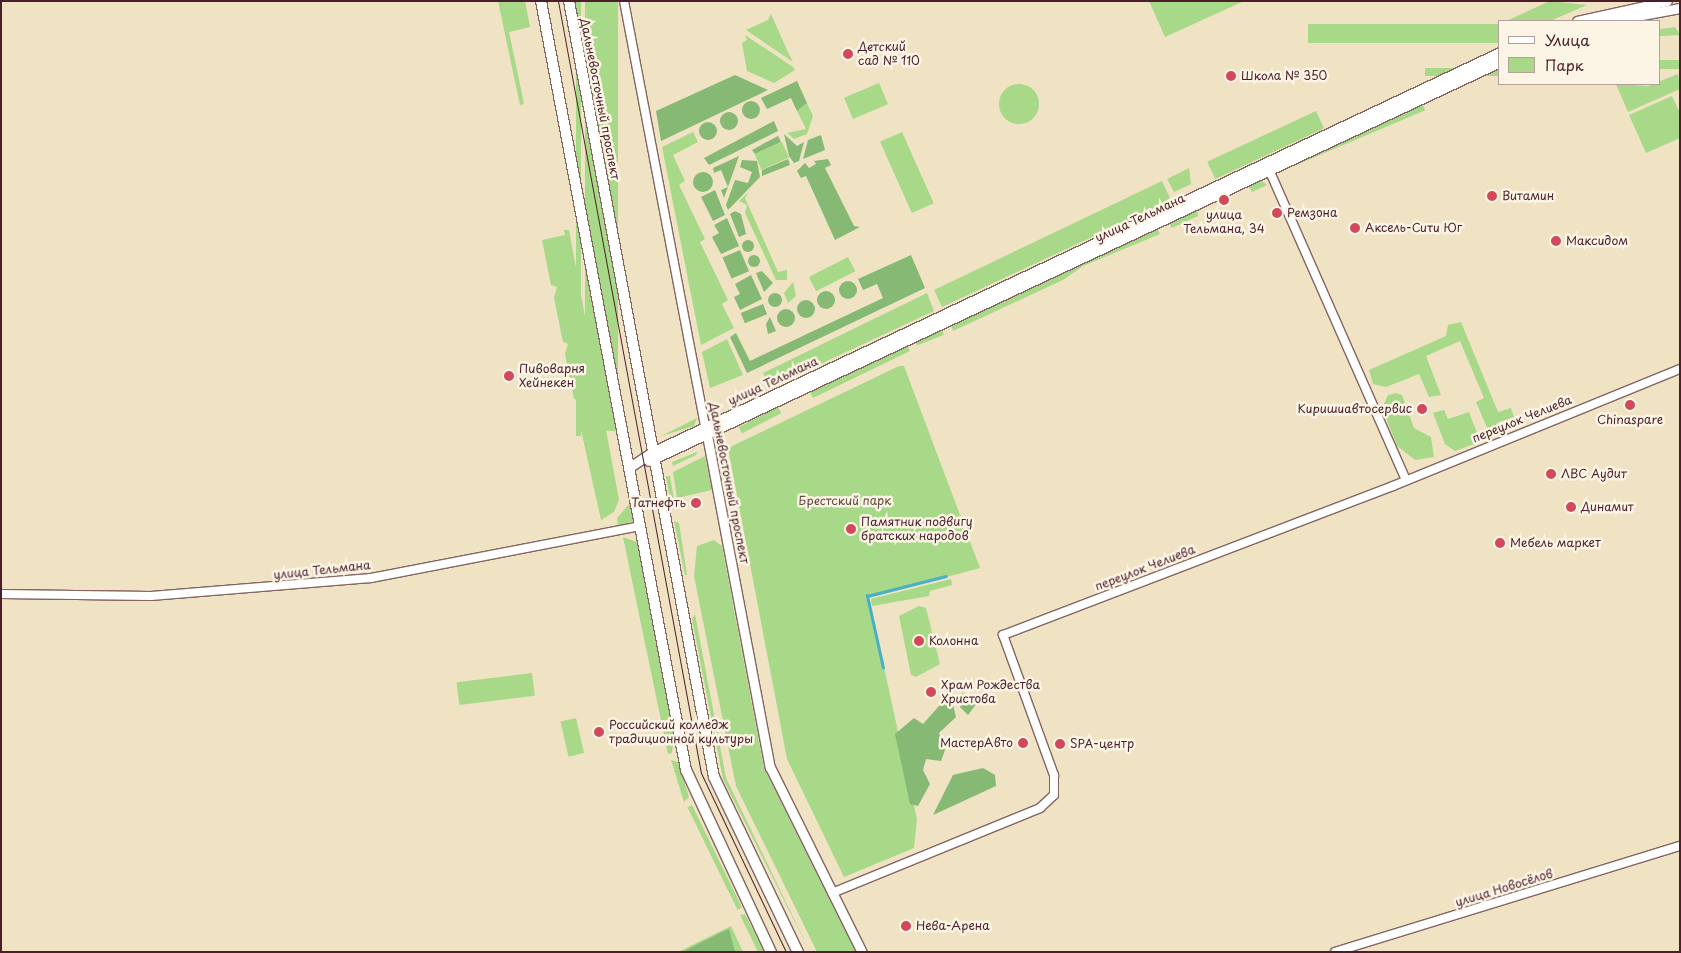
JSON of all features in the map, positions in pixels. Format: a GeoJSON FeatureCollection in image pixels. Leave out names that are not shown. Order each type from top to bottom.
{"type":"FeatureCollection","features":[{"type":"Feature","properties":{"kind":"main road"},"geometry":{"type":"LineString","coordinates":[[541,1],[690,783],[771,952]]}},
{"type":"Feature","properties":{"kind":"main road","name":"Дальневосточный проспект"},"geometry":{"type":"LineString","coordinates":[[569,1],[714,777],[798,952]]}},
{"type":"Feature","properties":{"kind":"street","name":"Дальневосточный проспект"},"geometry":{"type":"LineString","coordinates":[[624,1],[770,767],[862,952]]}},
{"type":"Feature","properties":{"kind":"street"},"geometry":{"type":"LineString","coordinates":[[1581,20],[1667,1]]}},
{"type":"Feature","properties":{"kind":"street"},"geometry":{"type":"LineString","coordinates":[[1611,20],[1650,4],[1680,8]]}},
{"type":"Feature","properties":{"kind":"street","name":"улица Тельмана"},"geometry":{"type":"LineString","coordinates":[[630,467],[1268,166],[1498,53]]}},
{"type":"Feature","properties":{"kind":"street","name":"улица Тельмана"},"geometry":{"type":"LineString","coordinates":[[1268,166],[1498,63]]}},
{"type":"Feature","properties":{"kind":"street"},"geometry":{"type":"LineString","coordinates":[[1268,166],[1406,480]]}},
{"type":"Feature","properties":{"kind":"street","name":"переулок Челиева"},"geometry":{"type":"LineString","coordinates":[[832,893],[1040,808],[1054,794],[1054,775],[1003,635],[1406,480],[1680,368]]}},
{"type":"Feature","properties":{"kind":"street","name":"улица Тельмана"},"geometry":{"type":"LineString","coordinates":[[1,594],[151,596],[371,578],[640,526]]}},
{"type":"Feature","properties":{"kind":"street","name":"улица Новосёлов"},"geometry":{"type":"LineString","coordinates":[[1335,952],[1680,846]]}},
{"type":"Feature","properties":{"kind":"green space"},"geometry":{"type":"Polygon","coordinates":[[[498,1],[525,1],[530,27],[509,32],[524,104],[520,105],[498,1]]]}},
{"type":"Feature","properties":{"kind":"green space"},"geometry":{"type":"Polygon","coordinates":[[[576,1],[581,1],[581,436],[576,436],[576,1]]]}},
{"type":"Feature","properties":{"kind":"green space"},"geometry":{"type":"Polygon","coordinates":[[[585,1],[618,1],[618,431],[585,431],[585,1]]]}},
{"type":"Feature","properties":{"kind":"green space"},"geometry":{"type":"Polygon","coordinates":[[[1149,1],[1244,1],[1165,37],[1149,1]]]}},
{"type":"Feature","properties":{"kind":"green space"},"geometry":{"type":"Polygon","coordinates":[[[1550,1],[1587,5],[1552,20],[1508,20],[1550,1]]]}},
{"type":"Feature","properties":{"kind":"green space"},"geometry":{"type":"Polygon","coordinates":[[[771,14],[793,62],[746,30],[768,20],[771,14]]]}},
{"type":"Feature","properties":{"kind":"green space"},"geometry":{"type":"Polygon","coordinates":[[[1308,24],[1498,24],[1498,43],[1308,43],[1308,24]]]}},
{"type":"Feature","properties":{"kind":"green space"},"geometry":{"type":"Polygon","coordinates":[[[1675,27],[1680,35],[1661,36],[1661,29],[1675,27]]]}},
{"type":"Feature","properties":{"kind":"green space"},"geometry":{"type":"Polygon","coordinates":[[[745,35],[795,70],[774,83],[747,71],[742,43],[747,40],[745,35]]]}},
{"type":"Feature","properties":{"kind":"green space"},"geometry":{"type":"Polygon","coordinates":[[[1661,60],[1680,60],[1680,69],[1661,69],[1661,60]]]}},
{"type":"Feature","properties":{"kind":"green space"},"geometry":{"type":"Polygon","coordinates":[[[1425,68],[1498,68],[1498,76],[1425,76],[1425,68]]]}},
{"type":"Feature","properties":{"kind":"green space"},"geometry":{"type":"Polygon","coordinates":[[[1678,74],[1680,89],[1628,112],[1616,85],[1661,85],[1661,81],[1678,74]]]}},
{"type":"Feature","properties":{"kind":"green space"},"geometry":{"type":"Polygon","coordinates":[[[735,75],[768,90],[661,141],[656,111],[735,75]]]}},
{"type":"Feature","properties":{"kind":"green space"},"geometry":{"type":"Polygon","coordinates":[[[797,81],[807,103],[797,111],[791,98],[767,109],[761,98],[797,81]]]}},
{"type":"Feature","properties":{"kind":"green space"},"geometry":{"type":"Polygon","coordinates":[[[879,83],[888,104],[853,119],[844,98],[879,83]]]}},
{"type":"Feature","properties":{"kind":"green space"},"geometry":{"type":"Polygon","coordinates":[[[1019,84],[1033,90],[1039,104],[1033,118],[1019,124],[1005,118],[999,104],[1005,90],[1019,84]]]}},
{"type":"Feature","properties":{"kind":"green space"},"geometry":{"type":"Polygon","coordinates":[[[1672,96],[1680,113],[1680,138],[1646,153],[1629,115],[1672,96]]]}},
{"type":"Feature","properties":{"kind":"green space"},"geometry":{"type":"Polygon","coordinates":[[[747,101],[755,101],[760,106],[758,117],[747,119],[742,114],[742,106],[747,101]]]}},
{"type":"Feature","properties":{"kind":"green space"},"geometry":{"type":"Polygon","coordinates":[[[807,103],[813,116],[807,134],[794,139],[787,133],[806,129],[797,111],[807,103]]]}},
{"type":"Feature","properties":{"kind":"green space"},"geometry":{"type":"Polygon","coordinates":[[[1422,103],[1425,110],[1280,172],[1277,165],[1422,103]]]}},
{"type":"Feature","properties":{"kind":"green space"},"geometry":{"type":"Polygon","coordinates":[[[1316,111],[1324,128],[1215,179],[1207,162],[1316,111]]]}},
{"type":"Feature","properties":{"kind":"green space"},"geometry":{"type":"Polygon","coordinates":[[[729,112],[735,115],[738,121],[735,127],[729,130],[723,127],[720,121],[723,115],[729,112]]]}},
{"type":"Feature","properties":{"kind":"green space"},"geometry":{"type":"Polygon","coordinates":[[[774,121],[778,131],[709,165],[704,158],[774,121]]]}},
{"type":"Feature","properties":{"kind":"green space"},"geometry":{"type":"Polygon","coordinates":[[[708,122],[714,125],[717,131],[714,137],[708,140],[702,137],[699,131],[702,125],[708,122]]]}},
{"type":"Feature","properties":{"kind":"green space"},"geometry":{"type":"Polygon","coordinates":[[[693,132],[698,142],[673,155],[685,181],[679,185],[705,239],[700,242],[728,300],[722,304],[734,328],[701,345],[662,147],[693,132]]]}},
{"type":"Feature","properties":{"kind":"green space"},"geometry":{"type":"Polygon","coordinates":[[[902,132],[934,203],[912,213],[880,142],[902,132]]]}},
{"type":"Feature","properties":{"kind":"green space"},"geometry":{"type":"Polygon","coordinates":[[[784,134],[797,146],[804,142],[799,161],[794,163],[789,156],[784,134]]]}},
{"type":"Feature","properties":{"kind":"green space"},"geometry":{"type":"Polygon","coordinates":[[[821,135],[825,150],[803,159],[808,140],[821,135]]]}},
{"type":"Feature","properties":{"kind":"green space"},"geometry":{"type":"Polygon","coordinates":[[[778,136],[781,142],[755,154],[752,150],[778,136]]]}},
{"type":"Feature","properties":{"kind":"green space"},"geometry":{"type":"Polygon","coordinates":[[[782,142],[789,158],[762,170],[755,154],[782,142]]]}},
{"type":"Feature","properties":{"kind":"green space"},"geometry":{"type":"Polygon","coordinates":[[[739,156],[728,187],[721,170],[714,173],[713,168],[739,156]]]}},
{"type":"Feature","properties":{"kind":"green space"},"geometry":{"type":"Polygon","coordinates":[[[788,159],[790,165],[762,176],[762,170],[788,159]]]}},
{"type":"Feature","properties":{"kind":"green space"},"geometry":{"type":"Polygon","coordinates":[[[828,159],[831,165],[825,168],[854,226],[860,227],[835,240],[806,176],[801,178],[797,171],[805,163],[809,168],[816,164],[814,161],[828,159]]]}},
{"type":"Feature","properties":{"kind":"green space"},"geometry":{"type":"Polygon","coordinates":[[[742,160],[757,161],[760,177],[728,210],[726,205],[735,180],[748,183],[752,172],[740,167],[742,160]]]}},
{"type":"Feature","properties":{"kind":"green space"},"geometry":{"type":"Polygon","coordinates":[[[1189,168],[1191,184],[1174,192],[1167,179],[1189,168]]]}},
{"type":"Feature","properties":{"kind":"green space"},"geometry":{"type":"Polygon","coordinates":[[[703,172],[710,175],[713,182],[710,189],[703,192],[696,189],[693,182],[696,175],[703,172]]]}},
{"type":"Feature","properties":{"kind":"green space"},"geometry":{"type":"Polygon","coordinates":[[[1259,179],[1267,185],[1252,192],[1248,185],[1259,179]]]}},
{"type":"Feature","properties":{"kind":"green space"},"geometry":{"type":"Polygon","coordinates":[[[1162,181],[1170,198],[1163,204],[942,307],[934,290],[1162,181]]]}},
{"type":"Feature","properties":{"kind":"green space"},"geometry":{"type":"Polygon","coordinates":[[[728,187],[724,198],[721,190],[728,187]]]}},
{"type":"Feature","properties":{"kind":"green space"},"geometry":{"type":"Polygon","coordinates":[[[715,190],[725,215],[713,221],[701,197],[715,190]]]}},
{"type":"Feature","properties":{"kind":"green space"},"geometry":{"type":"Polygon","coordinates":[[[749,192],[745,198],[778,272],[787,270],[787,280],[776,280],[745,213],[747,205],[739,201],[749,192]]]}},
{"type":"Feature","properties":{"kind":"green space"},"geometry":{"type":"Polygon","coordinates":[[[1197,209],[1198,216],[1172,228],[1169,223],[1197,209]]]}},
{"type":"Feature","properties":{"kind":"green space"},"geometry":{"type":"Polygon","coordinates":[[[735,211],[741,214],[746,234],[739,237],[730,214],[735,211]]]}},
{"type":"Feature","properties":{"kind":"green space"},"geometry":{"type":"Polygon","coordinates":[[[727,218],[739,246],[721,254],[712,237],[719,233],[714,225],[727,218]]]}},
{"type":"Feature","properties":{"kind":"green space"},"geometry":{"type":"Polygon","coordinates":[[[1157,228],[1160,234],[1083,266],[1063,280],[953,331],[951,325],[1157,228]]]}},
{"type":"Feature","properties":{"kind":"green space"},"geometry":{"type":"Polygon","coordinates":[[[564,230],[569,230],[619,500],[614,512],[601,520],[577,412],[579,400],[574,399],[565,354],[568,344],[563,342],[554,298],[557,287],[551,285],[542,240],[565,235],[564,230]]]}},
{"type":"Feature","properties":{"kind":"green space"},"geometry":{"type":"Polygon","coordinates":[[[746,240],[750,240],[754,246],[750,252],[746,252],[742,248],[742,244],[746,240]]]}},
{"type":"Feature","properties":{"kind":"green space"},"geometry":{"type":"Polygon","coordinates":[[[740,250],[749,271],[731,279],[723,257],[740,250]]]}},
{"type":"Feature","properties":{"kind":"green space"},"geometry":{"type":"Polygon","coordinates":[[[752,255],[756,255],[760,261],[756,267],[752,267],[748,263],[748,259],[752,255]]]}},
{"type":"Feature","properties":{"kind":"green space"},"geometry":{"type":"Polygon","coordinates":[[[911,255],[925,288],[747,373],[730,337],[736,333],[750,361],[883,298],[877,284],[863,290],[858,279],[911,255]]]}},
{"type":"Feature","properties":{"kind":"green space"},"geometry":{"type":"Polygon","coordinates":[[[848,257],[855,271],[816,291],[809,277],[848,257]]]}},
{"type":"Feature","properties":{"kind":"green space"},"geometry":{"type":"Polygon","coordinates":[[[762,271],[773,283],[764,292],[756,273],[762,271]]]}},
{"type":"Feature","properties":{"kind":"green space"},"geometry":{"type":"Polygon","coordinates":[[[751,275],[762,299],[740,310],[734,297],[740,294],[735,284],[751,275]]]}},
{"type":"Feature","properties":{"kind":"green space"},"geometry":{"type":"Polygon","coordinates":[[[848,281],[854,284],[857,290],[854,296],[848,299],[842,296],[839,290],[842,284],[848,281]]]}},
{"type":"Feature","properties":{"kind":"green space"},"geometry":{"type":"Polygon","coordinates":[[[793,282],[796,296],[788,303],[784,293],[793,282]]]}},
{"type":"Feature","properties":{"kind":"green space"},"geometry":{"type":"Polygon","coordinates":[[[822,291],[830,291],[835,296],[833,307],[822,309],[817,304],[817,296],[822,291]]]}},
{"type":"Feature","properties":{"kind":"green space"},"geometry":{"type":"Polygon","coordinates":[[[772,293],[778,293],[782,300],[778,307],[772,307],[768,303],[768,297],[772,293]]]}},
{"type":"Feature","properties":{"kind":"green space"},"geometry":{"type":"Polygon","coordinates":[[[927,293],[934,311],[769,388],[763,373],[927,293]]]}},
{"type":"Feature","properties":{"kind":"green space"},"geometry":{"type":"Polygon","coordinates":[[[806,300],[812,303],[815,309],[812,315],[806,318],[800,315],[797,309],[800,303],[806,300]]]}},
{"type":"Feature","properties":{"kind":"green space"},"geometry":{"type":"Polygon","coordinates":[[[763,304],[767,314],[745,323],[741,313],[763,304]]]}},
{"type":"Feature","properties":{"kind":"green space"},"geometry":{"type":"Polygon","coordinates":[[[782,309],[790,309],[795,314],[793,325],[782,327],[777,322],[777,314],[782,309]]]}},
{"type":"Feature","properties":{"kind":"green space"},"geometry":{"type":"Polygon","coordinates":[[[770,317],[776,331],[768,334],[766,324],[770,317]]]}},
{"type":"Feature","properties":{"kind":"green space"},"geometry":{"type":"Polygon","coordinates":[[[1461,322],[1498,412],[1511,408],[1514,417],[1497,423],[1502,434],[1491,437],[1476,402],[1484,398],[1460,341],[1426,356],[1441,395],[1429,397],[1419,374],[1386,387],[1373,384],[1369,370],[1446,336],[1448,325],[1461,322]]]}},
{"type":"Feature","properties":{"kind":"green space"},"geometry":{"type":"Polygon","coordinates":[[[942,330],[944,335],[917,345],[915,341],[942,330]]]}},
{"type":"Feature","properties":{"kind":"green space"},"geometry":{"type":"Polygon","coordinates":[[[727,339],[743,375],[710,388],[702,352],[727,339]]]}},
{"type":"Feature","properties":{"kind":"green space"},"geometry":{"type":"Polygon","coordinates":[[[908,346],[910,351],[813,398],[810,392],[908,346]]]}},
{"type":"Feature","properties":{"kind":"green space","name":"Брестский парк"},"geometry":{"type":"Polygon","coordinates":[[[899,366],[904,366],[980,568],[869,598],[917,819],[914,848],[844,877],[787,759],[728,448],[899,366]]]}},
{"type":"Feature","properties":{"kind":"green space"},"geometry":{"type":"Polygon","coordinates":[[[1396,393],[1402,395],[1414,428],[1431,437],[1434,457],[1415,460],[1397,446],[1382,408],[1388,395],[1396,393]]]}},
{"type":"Feature","properties":{"kind":"green space"},"geometry":{"type":"Polygon","coordinates":[[[778,407],[781,413],[742,433],[739,427],[778,407]]]}},
{"type":"Feature","properties":{"kind":"green space"},"geometry":{"type":"Polygon","coordinates":[[[1444,410],[1448,419],[1469,412],[1478,435],[1474,444],[1455,451],[1445,444],[1433,413],[1444,410]]]}},
{"type":"Feature","properties":{"kind":"green space"},"geometry":{"type":"Polygon","coordinates":[[[697,418],[694,426],[661,436],[697,418]]]}},
{"type":"Feature","properties":{"kind":"green space"},"geometry":{"type":"Polygon","coordinates":[[[697,452],[696,455],[673,466],[672,462],[697,452]]]}},
{"type":"Feature","properties":{"kind":"green space"},"geometry":{"type":"Polygon","coordinates":[[[705,456],[712,490],[677,498],[673,472],[705,456]]]}},
{"type":"Feature","properties":{"kind":"green space"},"geometry":{"type":"Polygon","coordinates":[[[666,476],[670,476],[675,505],[670,500],[666,476]]]}},
{"type":"Feature","properties":{"kind":"green space"},"geometry":{"type":"Polygon","coordinates":[[[630,503],[634,521],[618,526],[617,518],[630,503]]]}},
{"type":"Feature","properties":{"kind":"green space"},"geometry":{"type":"Polygon","coordinates":[[[674,521],[679,523],[687,575],[685,575],[674,521]]]}},
{"type":"Feature","properties":{"kind":"green space"},"geometry":{"type":"Polygon","coordinates":[[[623,537],[637,542],[674,736],[672,753],[668,754],[623,537]]]}},
{"type":"Feature","properties":{"kind":"green space"},"geometry":{"type":"Polygon","coordinates":[[[714,540],[722,546],[764,768],[856,952],[817,952],[736,786],[694,576],[697,546],[714,540]]]}},
{"type":"Feature","properties":{"kind":"green space"},"geometry":{"type":"Polygon","coordinates":[[[951,579],[952,585],[930,591],[929,596],[872,606],[871,599],[951,579]]]}},
{"type":"Feature","properties":{"kind":"green space"},"geometry":{"type":"Polygon","coordinates":[[[919,606],[926,608],[940,664],[916,677],[911,675],[899,616],[919,606]]]}},
{"type":"Feature","properties":{"kind":"green space"},"geometry":{"type":"Polygon","coordinates":[[[695,614],[726,778],[810,952],[723,779],[692,619],[695,614]]]}},
{"type":"Feature","properties":{"kind":"green space"},"geometry":{"type":"Polygon","coordinates":[[[532,673],[535,696],[459,705],[457,682],[532,673]]]}},
{"type":"Feature","properties":{"kind":"green space"},"geometry":{"type":"Polygon","coordinates":[[[962,692],[970,704],[977,703],[968,715],[960,707],[962,692]]]}},
{"type":"Feature","properties":{"kind":"green space"},"geometry":{"type":"Polygon","coordinates":[[[952,701],[956,717],[939,733],[945,750],[941,761],[926,759],[923,770],[930,784],[918,806],[910,804],[895,734],[914,718],[923,724],[939,706],[952,701]]]}},
{"type":"Feature","properties":{"kind":"green space"},"geometry":{"type":"Polygon","coordinates":[[[576,718],[584,753],[569,757],[560,722],[576,718]]]}},
{"type":"Feature","properties":{"kind":"green space"},"geometry":{"type":"Polygon","coordinates":[[[671,760],[678,762],[689,797],[684,802],[671,760]]]}},
{"type":"Feature","properties":{"kind":"green space"},"geometry":{"type":"Polygon","coordinates":[[[983,768],[995,775],[996,786],[933,815],[953,775],[983,768]]]}},
{"type":"Feature","properties":{"kind":"green space"},"geometry":{"type":"Polygon","coordinates":[[[692,805],[742,907],[737,910],[688,807],[692,805]]]}},
{"type":"Feature","properties":{"kind":"green space"},"geometry":{"type":"Polygon","coordinates":[[[745,914],[764,952],[758,952],[740,915],[745,914]]]}},
{"type":"Feature","properties":{"kind":"green space"},"geometry":{"type":"Polygon","coordinates":[[[731,926],[743,952],[678,952],[731,926]]]}},
{"type":"Feature","properties":{"kind":"green space"},"geometry":{"type":"Polygon","coordinates":[[[729,929],[735,952],[682,952],[722,932],[729,929]]]}},
{"type":"Feature","properties":{"kind":"waterway"},"geometry":{"type":"LineString","coordinates":[[883,668],[867,596],[946,576]]}},
{"type":"Feature","properties":{"kind":"tram line"},"geometry":{"type":"LineString","coordinates":[[558,1],[701,773],[786,952]]}},
{"type":"Feature","properties":{"kind":"place","name":"Детский сад № 110"},"geometry":{"type":"Point","coordinates":[848,54]}},
{"type":"Feature","properties":{"kind":"place","name":"Школа № 350"},"geometry":{"type":"Point","coordinates":[1231,76]}},
{"type":"Feature","properties":{"kind":"place","name":"Витамин"},"geometry":{"type":"Point","coordinates":[1492,196]}},
{"type":"Feature","properties":{"kind":"place","name":"улица Тельмана, 34"},"geometry":{"type":"Point","coordinates":[1224,200]}},
{"type":"Feature","properties":{"kind":"place","name":"Ремзона"},"geometry":{"type":"Point","coordinates":[1277,213]}},
{"type":"Feature","properties":{"kind":"place","name":"Аксель-Сити Юг"},"geometry":{"type":"Point","coordinates":[1355,228]}},
{"type":"Feature","properties":{"kind":"place","name":"Максидом"},"geometry":{"type":"Point","coordinates":[1556,241]}},
{"type":"Feature","properties":{"kind":"place","name":"Пивоварня Хейнекен"},"geometry":{"type":"Point","coordinates":[509,376]}},
{"type":"Feature","properties":{"kind":"place","name":"Chinaspare"},"geometry":{"type":"Point","coordinates":[1630,405]}},
{"type":"Feature","properties":{"kind":"place","name":"Киришиавтосервис"},"geometry":{"type":"Point","coordinates":[1422,409]}},
{"type":"Feature","properties":{"kind":"place","name":"ЛВС Аудит"},"geometry":{"type":"Point","coordinates":[1551,474]}},
{"type":"Feature","properties":{"kind":"place","name":"Татнефть"},"geometry":{"type":"Point","coordinates":[696,503]}},
{"type":"Feature","properties":{"kind":"place","name":"Динамит"},"geometry":{"type":"Point","coordinates":[1571,507]}},
{"type":"Feature","properties":{"kind":"place","name":"Памятник подвигу братских народов"},"geometry":{"type":"Point","coordinates":[851,529]}},
{"type":"Feature","properties":{"kind":"place","name":"Мебель маркет"},"geometry":{"type":"Point","coordinates":[1500,543]}},
{"type":"Feature","properties":{"kind":"place","name":"Колонна"},"geometry":{"type":"Point","coordinates":[919,641]}},
{"type":"Feature","properties":{"kind":"place","name":"Храм Рождества Христова"},"geometry":{"type":"Point","coordinates":[931,692]}},
{"type":"Feature","properties":{"kind":"place","name":"Российский колледж традиционной культуры"},"geometry":{"type":"Point","coordinates":[599,732]}},
{"type":"Feature","properties":{"kind":"place","name":"МастерАвто"},"geometry":{"type":"Point","coordinates":[1023,743]}},
{"type":"Feature","properties":{"kind":"place","name":"SPA-центр"},"geometry":{"type":"Point","coordinates":[1060,744]}},
{"type":"Feature","properties":{"kind":"place","name":"Нева-Арена"},"geometry":{"type":"Point","coordinates":[906,926]}}]}
